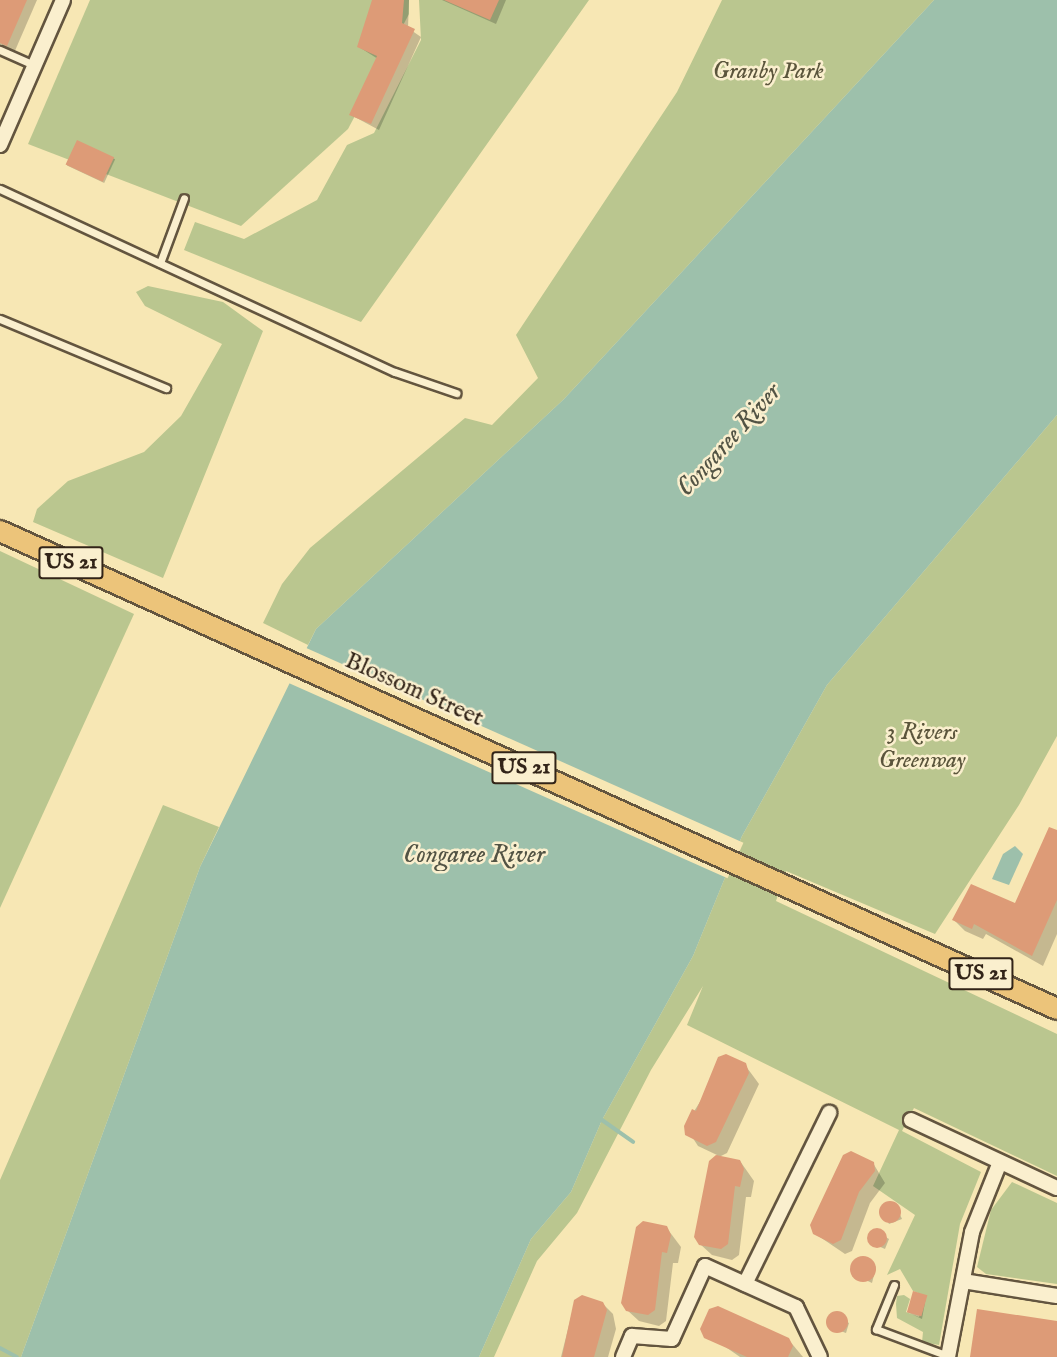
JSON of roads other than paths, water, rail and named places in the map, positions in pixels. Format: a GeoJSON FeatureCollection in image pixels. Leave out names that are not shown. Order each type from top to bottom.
{"type":"FeatureCollection","features":[{"type":"Feature","properties":{"kind":"main road","name":"Blossom Street"},"geometry":{"type":"LineString","coordinates":[[0,531],[1057,1009]]}},
{"type":"Feature","properties":{"kind":"street"},"geometry":{"type":"LineString","coordinates":[[0,145],[63,0]]}},
{"type":"Feature","properties":{"kind":"street"},"geometry":{"type":"LineString","coordinates":[[746,1284],[829,1113]]}},
{"type":"Feature","properties":{"kind":"street"},"geometry":{"type":"LineString","coordinates":[[911,1120],[1057,1188]]}},
{"type":"Feature","properties":{"kind":"street"},"geometry":{"type":"LineString","coordinates":[[948,1356],[972,1232],[1000,1162]]}},
{"type":"Feature","properties":{"kind":"street"},"geometry":{"type":"LineString","coordinates":[[623,1357],[632,1336],[672,1339],[705,1266],[796,1307],[820,1357]]}},
{"type":"Feature","properties":{"kind":"street"},"geometry":{"type":"LineString","coordinates":[[963,1281],[1057,1296]]}},
{"type":"Feature","properties":{"kind":"lane"},"geometry":{"type":"LineString","coordinates":[[0,50],[34,65]]}},
{"type":"Feature","properties":{"kind":"lane"},"geometry":{"type":"LineString","coordinates":[[0,189],[395,372],[456,393]]}},
{"type":"Feature","properties":{"kind":"lane"},"geometry":{"type":"LineString","coordinates":[[160,263],[184,198]]}},
{"type":"Feature","properties":{"kind":"lane"},"geometry":{"type":"LineString","coordinates":[[0,319],[166,388]]}},
{"type":"Feature","properties":{"kind":"lane"},"geometry":{"type":"LineString","coordinates":[[894,1285],[876,1329],[948,1356]]}},
{"type":"Feature","properties":{"kind":"water","name":"Congaree River"},"geometry":{"type":"Polygon","coordinates":[[[934,0],[1057,0],[1057,415],[827,685],[742,836],[693,956],[602,1120],[571,1192],[531,1239],[479,1357],[21,1357],[200,867],[316,629],[564,399],[934,0]]]}},
{"type":"Feature","properties":{"kind":"water"},"geometry":{"type":"Polygon","coordinates":[[[1015,846],[1023,854],[1009,885],[992,879],[1003,854],[1015,846]]]}},
{"type":"Feature","properties":{"kind":"waterway"},"geometry":{"type":"LineString","coordinates":[[602,1120],[633,1142]]}},
{"type":"Feature","properties":{"kind":"waterway"},"geometry":{"type":"LineString","coordinates":[[0,1348],[17,1357]]}},
{"type":"Feature","properties":{"kind":"park label","name":"Granby Park"},"geometry":{"type":"Point","coordinates":[768,72]}},
{"type":"Feature","properties":{"kind":"park label","name":"3 Rivers Greenway"},"geometry":{"type":"Point","coordinates":[922,747]}}]}
